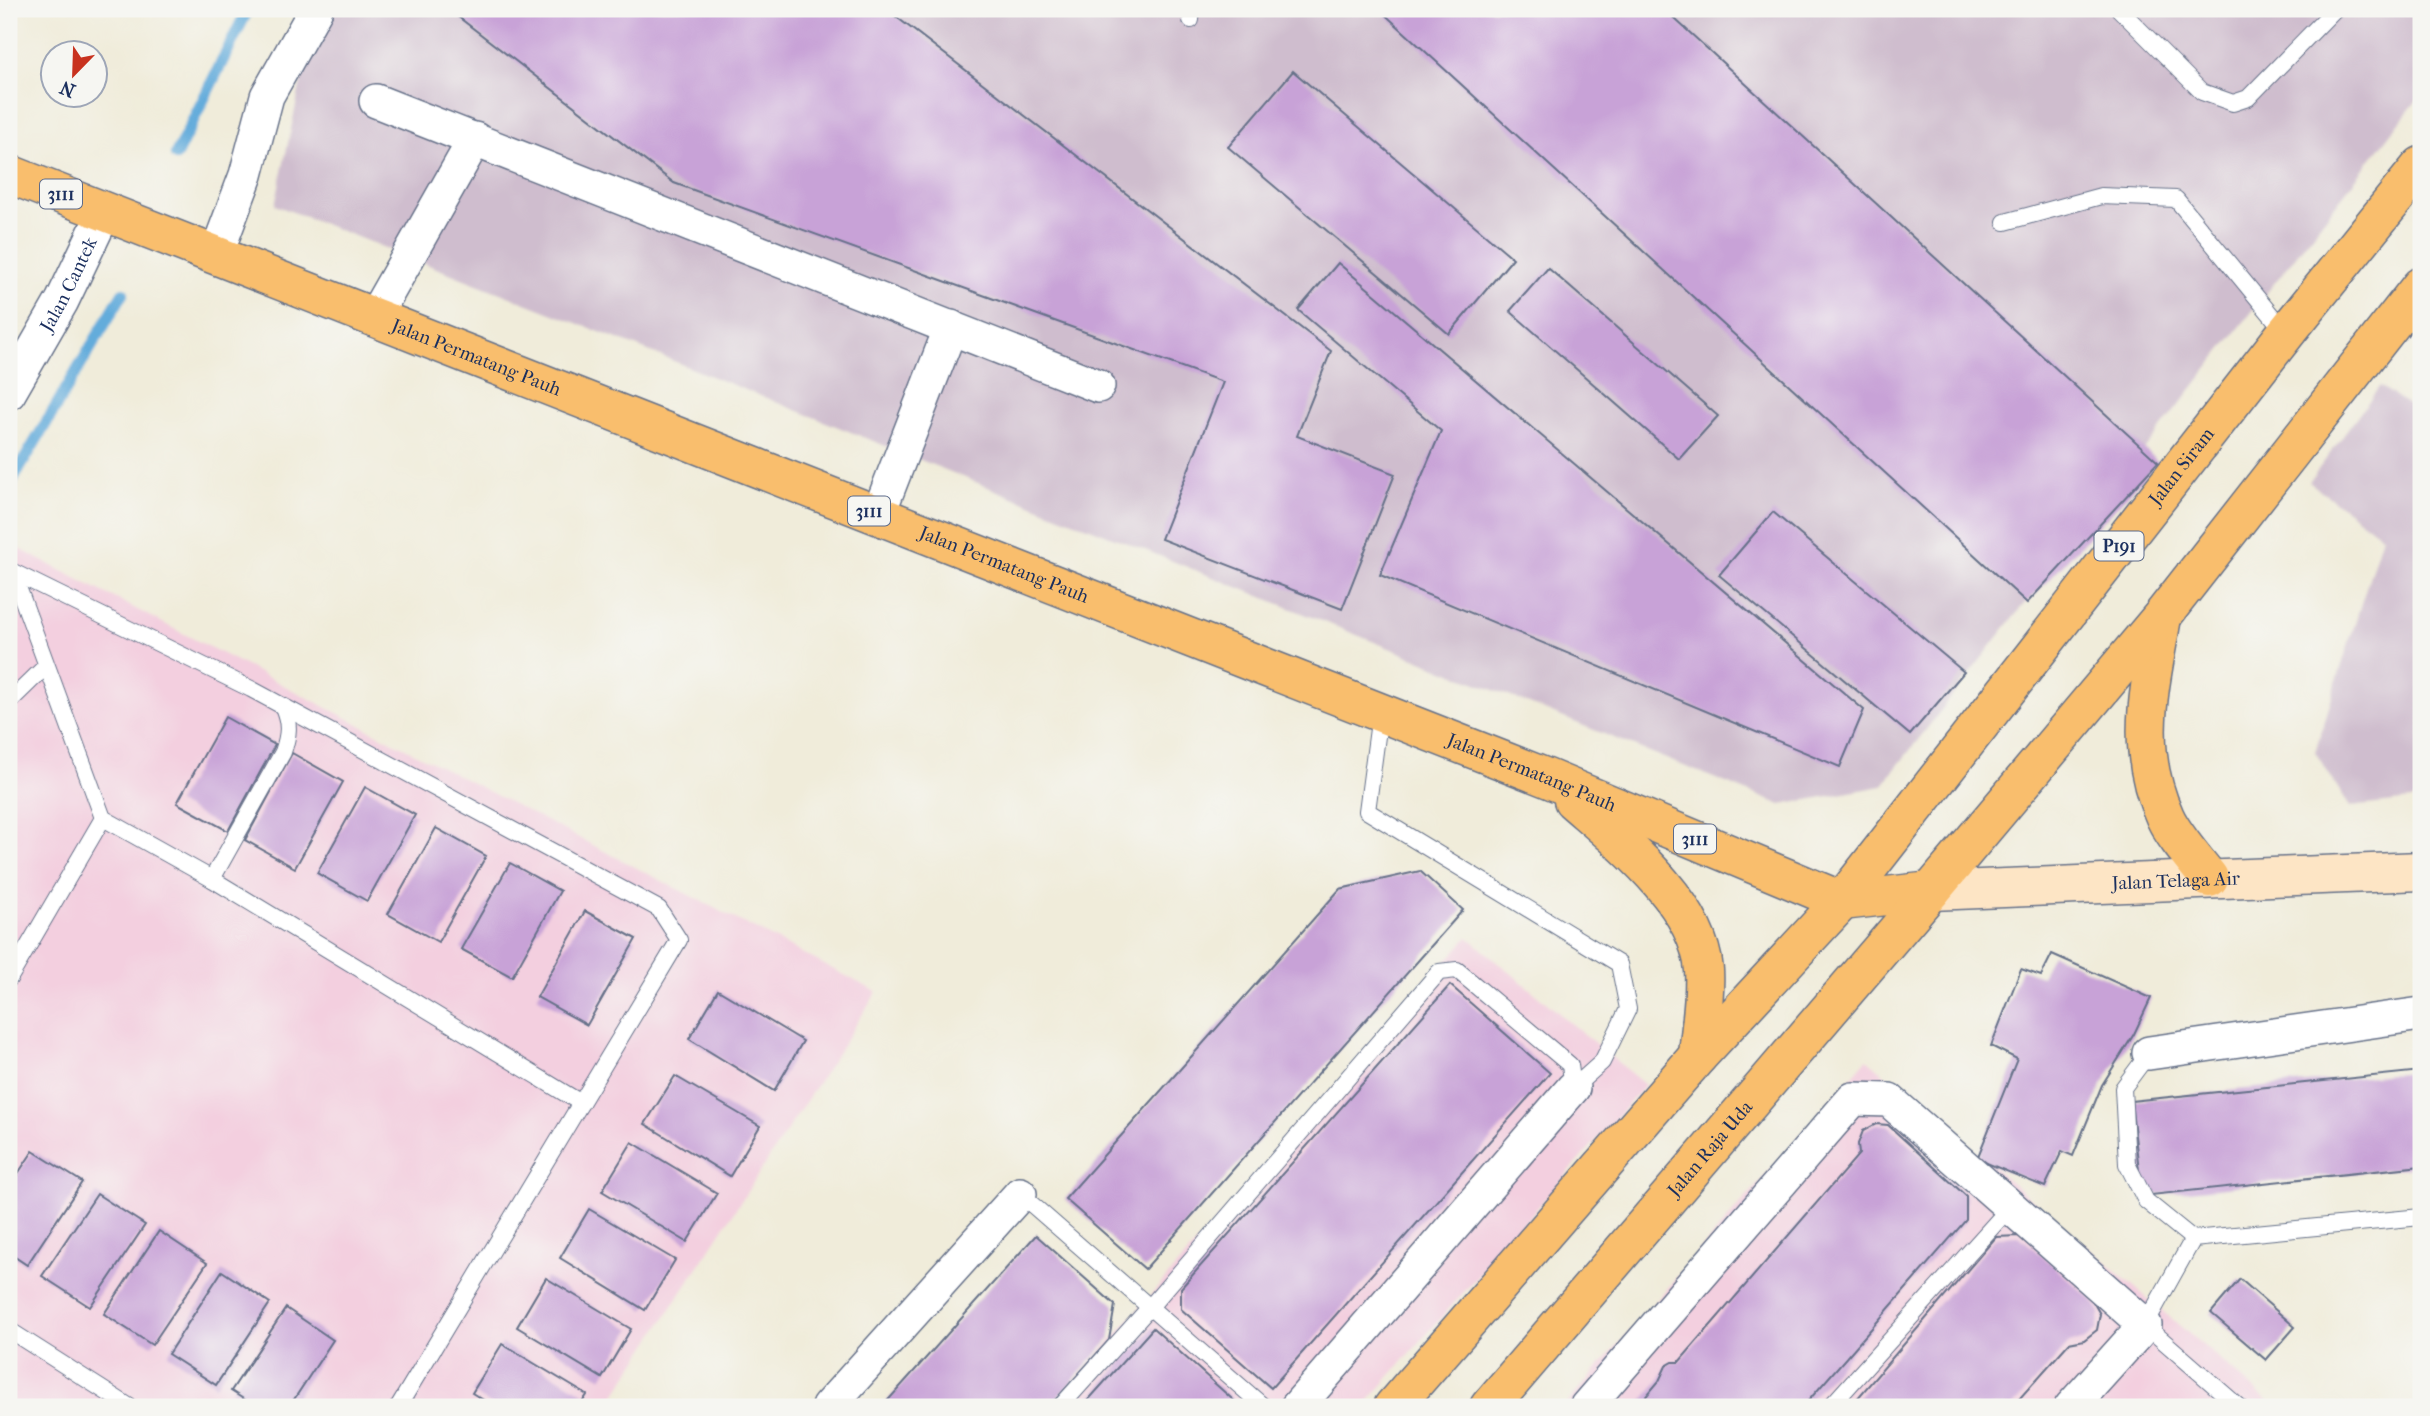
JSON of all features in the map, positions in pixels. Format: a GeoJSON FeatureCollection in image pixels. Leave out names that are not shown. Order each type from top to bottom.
{"type":"FeatureCollection","features":[{"type":"Feature","properties":{"kind":"main road","name":"Jalan Siram"},"geometry":{"type":"LineString","coordinates":[[1842,901],[2286,333],[2421,166]]}},
{"type":"Feature","properties":{"kind":"main road","name":"Jalan Permatang Pauh"},"geometry":{"type":"LineString","coordinates":[[9,174],[1547,778],[1842,901]]}},
{"type":"Feature","properties":{"kind":"main road"},"geometry":{"type":"LineString","coordinates":[[1931,891],[2163,615],[2421,286]]}},
{"type":"Feature","properties":{"kind":"main road"},"geometry":{"type":"LineString","coordinates":[[2163,615],[2145,715],[2148,769],[2165,819],[2209,878]]}},
{"type":"Feature","properties":{"kind":"main road"},"geometry":{"type":"LineString","coordinates":[[1547,778],[1624,844],[1672,897],[1696,936],[1704,970],[1698,1056]]}},
{"type":"Feature","properties":{"kind":"main road","name":"3111"},"geometry":{"type":"LineString","coordinates":[[1842,901],[1931,891]]}},
{"type":"Feature","properties":{"kind":"main road","name":"Jalan Raja Uda"},"geometry":{"type":"LineString","coordinates":[[1489,1407],[1931,891]]}},
{"type":"Feature","properties":{"kind":"main road"},"geometry":{"type":"LineString","coordinates":[[1394,1407],[1698,1056],[1842,901]]}},
{"type":"Feature","properties":{"kind":"street"},"geometry":{"type":"LineString","coordinates":[[203,250],[246,176],[267,96],[316,9]]}},
{"type":"Feature","properties":{"kind":"street"},"geometry":{"type":"LineString","coordinates":[[376,101],[1098,386]]}},
{"type":"Feature","properties":{"kind":"street"},"geometry":{"type":"LineString","coordinates":[[374,317],[475,139]]}},
{"type":"Feature","properties":{"kind":"street","name":"Jalan Cantek"},"geometry":{"type":"LineString","coordinates":[[9,393],[109,213]]}},
{"type":"Feature","properties":{"kind":"street"},"geometry":{"type":"LineString","coordinates":[[878,515],[951,327]]}},
{"type":"Feature","properties":{"kind":"street","name":"Jalan Telaga Air"},"geometry":{"type":"LineString","coordinates":[[1931,891],[2421,871]]}},
{"type":"Feature","properties":{"kind":"street"},"geometry":{"type":"LineString","coordinates":[[2149,1052],[2421,1014]]}},
{"type":"Feature","properties":{"kind":"street"},"geometry":{"type":"LineString","coordinates":[[1297,1407],[1573,1088]]}},
{"type":"Feature","properties":{"kind":"street"},"geometry":{"type":"LineString","coordinates":[[1586,1407],[1853,1099],[1889,1100],[2145,1325],[2071,1407]]}},
{"type":"Feature","properties":{"kind":"street"},"geometry":{"type":"LineString","coordinates":[[828,1407],[1020,1194]]}},
{"type":"Feature","properties":{"kind":"lane"},"geometry":{"type":"LineString","coordinates":[[2119,9],[2202,92],[2233,103],[2248,98],[2335,9]]}},
{"type":"Feature","properties":{"kind":"lane"},"geometry":{"type":"LineString","coordinates":[[2005,222],[2101,196],[2176,199],[2286,333]]}},
{"type":"Feature","properties":{"kind":"lane"},"geometry":{"type":"LineString","coordinates":[[9,570],[284,707],[659,909],[679,940],[398,1407]]}},
{"type":"Feature","properties":{"kind":"lane"},"geometry":{"type":"LineString","coordinates":[[9,577],[18,587],[103,818],[212,878],[581,1103]]}},
{"type":"Feature","properties":{"kind":"lane"},"geometry":{"type":"LineString","coordinates":[[9,702],[46,666]]}},
{"type":"Feature","properties":{"kind":"lane"},"geometry":{"type":"LineString","coordinates":[[212,878],[283,752],[289,735],[289,722],[284,707]]}},
{"type":"Feature","properties":{"kind":"lane"},"geometry":{"type":"LineString","coordinates":[[1380,712],[1367,811],[1619,964],[1628,1009],[1602,1062],[1573,1088]]}},
{"type":"Feature","properties":{"kind":"lane"},"geometry":{"type":"LineString","coordinates":[[9,979],[103,818]]}},
{"type":"Feature","properties":{"kind":"lane"},"geometry":{"type":"LineString","coordinates":[[1060,1407],[1150,1307],[1439,972],[1457,970],[1570,1065],[1573,1088]]}},
{"type":"Feature","properties":{"kind":"lane"},"geometry":{"type":"LineString","coordinates":[[2149,1052],[2123,1088],[2127,1164],[2146,1201],[2193,1239],[2421,1217]]}},
{"type":"Feature","properties":{"kind":"lane"},"geometry":{"type":"LineString","coordinates":[[1020,1194],[1264,1407]]}},
{"type":"Feature","properties":{"kind":"lane"},"geometry":{"type":"LineString","coordinates":[[1830,1407],[2011,1206]]}},
{"type":"Feature","properties":{"kind":"lane"},"geometry":{"type":"LineString","coordinates":[[2193,1239],[2145,1325],[2239,1407]]}},
{"type":"Feature","properties":{"kind":"lane"},"geometry":{"type":"LineString","coordinates":[[9,1331],[130,1407]]}},
{"type":"Feature","properties":{"kind":"shaded area"},"geometry":{"type":"Polygon","coordinates":[[[335,9],[2421,9],[2421,95],[1882,786],[1781,805],[661,356],[275,205],[302,77],[335,9]]]}},
{"type":"Feature","properties":{"kind":"shaded area"},"geometry":{"type":"Polygon","coordinates":[[[2380,386],[2421,414],[2421,799],[2350,807],[2315,752],[2382,536],[2309,482],[2380,386]]]}},
{"type":"Feature","properties":{"kind":"shaded area"},"geometry":{"type":"Polygon","coordinates":[[[12,545],[877,992],[607,1407],[9,1407],[9,551],[12,545]]]}},
{"type":"Feature","properties":{"kind":"shaded area"},"geometry":{"type":"Polygon","coordinates":[[[1468,937],[1645,1085],[1363,1407],[1052,1407],[1468,937]]]}},
{"type":"Feature","properties":{"kind":"shaded area"},"geometry":{"type":"Polygon","coordinates":[[[1867,1059],[2275,1407],[1564,1407],[1867,1059]]]}},
{"type":"Feature","properties":{"kind":"building"},"geometry":{"type":"Polygon","coordinates":[[[448,9],[886,9],[1331,351],[1297,436],[1395,474],[1342,609],[1161,539],[1223,382],[674,183],[448,9]]]}},
{"type":"Feature","properties":{"kind":"building"},"geometry":{"type":"Polygon","coordinates":[[[1379,9],[1664,9],[2158,462],[2027,603],[1379,9]]]}},
{"type":"Feature","properties":{"kind":"building"},"geometry":{"type":"Polygon","coordinates":[[[1293,71],[1513,258],[1449,334],[1228,147],[1293,71]]]}},
{"type":"Feature","properties":{"kind":"building"},"geometry":{"type":"Polygon","coordinates":[[[1338,263],[1864,710],[1840,767],[1380,575],[1441,431],[1298,310],[1338,263]]]}},
{"type":"Feature","properties":{"kind":"building"},"geometry":{"type":"Polygon","coordinates":[[[1548,268],[1718,416],[1679,459],[1510,311],[1548,268]]]}},
{"type":"Feature","properties":{"kind":"building"},"geometry":{"type":"Polygon","coordinates":[[[1773,512],[1964,672],[1910,735],[1719,575],[1773,512]]]}},
{"type":"Feature","properties":{"kind":"building"},"geometry":{"type":"Polygon","coordinates":[[[225,717],[275,745],[228,831],[177,803],[225,717]]]}},
{"type":"Feature","properties":{"kind":"building"},"geometry":{"type":"Polygon","coordinates":[[[292,753],[343,782],[295,868],[245,840],[292,753]]]}},
{"type":"Feature","properties":{"kind":"building"},"geometry":{"type":"Polygon","coordinates":[[[365,787],[415,815],[367,901],[317,873],[365,787]]]}},
{"type":"Feature","properties":{"kind":"building"},"geometry":{"type":"Polygon","coordinates":[[[436,828],[486,856],[438,942],[388,914],[436,828]]]}},
{"type":"Feature","properties":{"kind":"building"},"geometry":{"type":"Polygon","coordinates":[[[510,863],[560,891],[512,977],[461,949],[510,863]]]}},
{"type":"Feature","properties":{"kind":"building"},"geometry":{"type":"Polygon","coordinates":[[[1420,871],[1463,910],[1145,1269],[1065,1199],[1340,889],[1420,871]]]}},
{"type":"Feature","properties":{"kind":"building"},"geometry":{"type":"Polygon","coordinates":[[[585,911],[636,939],[587,1025],[537,997],[585,911]]]}},
{"type":"Feature","properties":{"kind":"building"},"geometry":{"type":"Polygon","coordinates":[[[2052,954],[2151,998],[2134,1034],[2102,1085],[2073,1156],[2062,1151],[2045,1187],[1977,1159],[2017,1059],[1991,1046],[2021,969],[2041,976],[2052,954]]]}},
{"type":"Feature","properties":{"kind":"building"},"geometry":{"type":"Polygon","coordinates":[[[1450,985],[1550,1073],[1271,1388],[1181,1309],[1181,1288],[1450,985]]]}},
{"type":"Feature","properties":{"kind":"building"},"geometry":{"type":"Polygon","coordinates":[[[718,990],[803,1041],[774,1091],[689,1039],[718,990]]]}},
{"type":"Feature","properties":{"kind":"building"},"geometry":{"type":"Polygon","coordinates":[[[2421,1071],[2421,1166],[2142,1196],[2131,1101],[2421,1071]]]}},
{"type":"Feature","properties":{"kind":"building"},"geometry":{"type":"Polygon","coordinates":[[[675,1076],[760,1126],[730,1176],[645,1124],[675,1076]]]}},
{"type":"Feature","properties":{"kind":"building"},"geometry":{"type":"Polygon","coordinates":[[[1876,1124],[1888,1125],[1966,1196],[1966,1220],[1803,1407],[1637,1407],[1659,1381],[1666,1366],[1679,1362],[1859,1154],[1858,1144],[1863,1131],[1876,1124]]]}},
{"type":"Feature","properties":{"kind":"building"},"geometry":{"type":"Polygon","coordinates":[[[632,1142],[717,1193],[687,1242],[602,1191],[632,1142]]]}},
{"type":"Feature","properties":{"kind":"building"},"geometry":{"type":"Polygon","coordinates":[[[33,1151],[82,1182],[27,1265],[9,1253],[9,1187],[33,1151]]]}},
{"type":"Feature","properties":{"kind":"building"},"geometry":{"type":"Polygon","coordinates":[[[97,1194],[145,1225],[90,1307],[42,1276],[97,1194]]]}},
{"type":"Feature","properties":{"kind":"building"},"geometry":{"type":"Polygon","coordinates":[[[589,1209],[675,1260],[645,1310],[560,1258],[589,1209]]]}},
{"type":"Feature","properties":{"kind":"building"},"geometry":{"type":"Polygon","coordinates":[[[159,1231],[207,1263],[152,1345],[104,1314],[159,1231]]]}},
{"type":"Feature","properties":{"kind":"building"},"geometry":{"type":"Polygon","coordinates":[[[1036,1235],[1115,1305],[1109,1340],[1049,1407],[882,1407],[1036,1235]]]}},
{"type":"Feature","properties":{"kind":"building"},"geometry":{"type":"Polygon","coordinates":[[[2019,1236],[2092,1300],[2100,1314],[2097,1330],[2084,1340],[2069,1343],[2012,1407],[1850,1407],[1996,1237],[2019,1236]]]}},
{"type":"Feature","properties":{"kind":"building"},"geometry":{"type":"Polygon","coordinates":[[[222,1271],[270,1303],[216,1385],[168,1354],[222,1271]]]}},
{"type":"Feature","properties":{"kind":"building"},"geometry":{"type":"Polygon","coordinates":[[[546,1278],[631,1329],[602,1378],[517,1327],[546,1278]]]}},
{"type":"Feature","properties":{"kind":"building"},"geometry":{"type":"Polygon","coordinates":[[[2240,1279],[2295,1327],[2266,1360],[2211,1313],[2240,1279]]]}},
{"type":"Feature","properties":{"kind":"building"},"geometry":{"type":"Polygon","coordinates":[[[286,1308],[333,1340],[289,1407],[256,1407],[231,1391],[286,1308]]]}},
{"type":"Feature","properties":{"kind":"building"},"geometry":{"type":"Polygon","coordinates":[[[1153,1328],[1241,1407],[1082,1407],[1153,1328]]]}},
{"type":"Feature","properties":{"kind":"building"},"geometry":{"type":"Polygon","coordinates":[[[502,1344],[587,1395],[579,1407],[495,1407],[472,1393],[502,1344]]]}},
{"type":"Feature","properties":{"kind":"waterway"},"geometry":{"type":"LineString","coordinates":[[176,155],[248,9]]}},
{"type":"Feature","properties":{"kind":"waterway"},"geometry":{"type":"LineString","coordinates":[[9,486],[123,293]]}}]}
